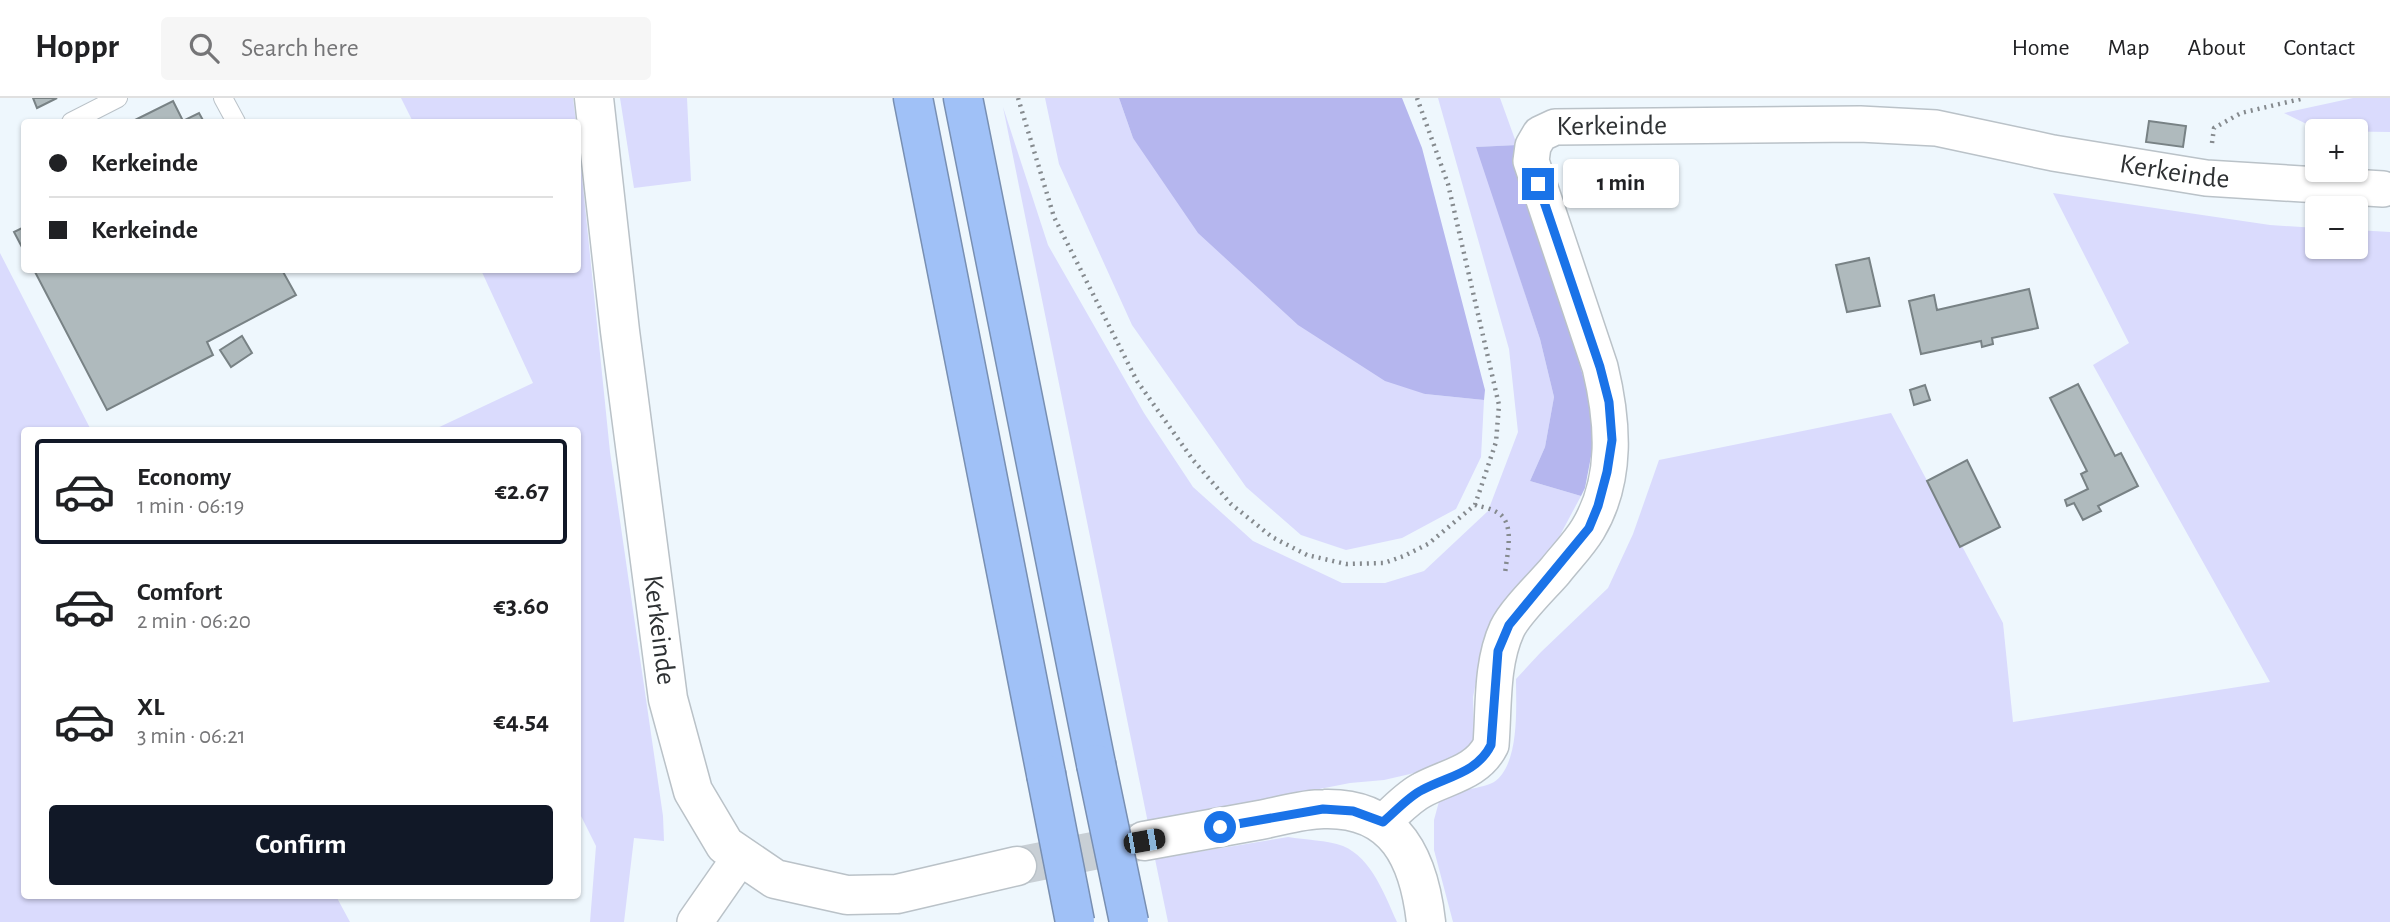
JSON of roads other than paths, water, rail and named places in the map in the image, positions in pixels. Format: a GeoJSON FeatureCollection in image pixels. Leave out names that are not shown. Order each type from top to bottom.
{"type":"FeatureCollection","features":[{"type":"Feature","properties":{"kind":"highway"},"geometry":{"type":"LineString","coordinates":[[912,98],[1075,922]]}},
{"type":"Feature","properties":{"kind":"highway"},"geometry":{"type":"LineString","coordinates":[[962,98],[1129,922]]}},
{"type":"Feature","properties":{"kind":"street","name":"Kerkeinde"},"geometry":{"type":"LineString","coordinates":[[594,98],[620,331],[668,699],[693,791],[725,845],[775,879],[847,895],[897,894],[1017,866]]}},
{"type":"Feature","properties":{"kind":"street","name":"Kerkeinde"},"geometry":{"type":"LineString","coordinates":[[1383,822],[1419,791],[1470,769],[1485,757],[1491,745],[1498,651],[1509,625],[1589,528],[1607,472],[1612,440],[1609,402],[1600,367],[1531,161],[1533,146],[1540,134],[1555,127],[1601,126],[1847,124],[1936,128],[2053,153],[2206,178],[2383,190]]}},
{"type":"Feature","properties":{"kind":"street"},"geometry":{"type":"LineString","coordinates":[[1144,841],[1323,809],[1353,811],[1383,822],[1400,841],[1415,873],[1426,922]]}},
{"type":"Feature","properties":{"kind":"street"},"geometry":{"type":"LineString","coordinates":[[695,922],[741,856]]}},
{"type":"Feature","properties":{"kind":"lane"},"geometry":{"type":"LineString","coordinates":[[77,119],[118,98]]}},
{"type":"Feature","properties":{"kind":"lane"},"geometry":{"type":"LineString","coordinates":[[223,98],[234,119]]}},
{"type":"Feature","properties":{"kind":"tunnel"},"geometry":{"type":"LineString","coordinates":[[1017,866],[1144,841]]}}]}
